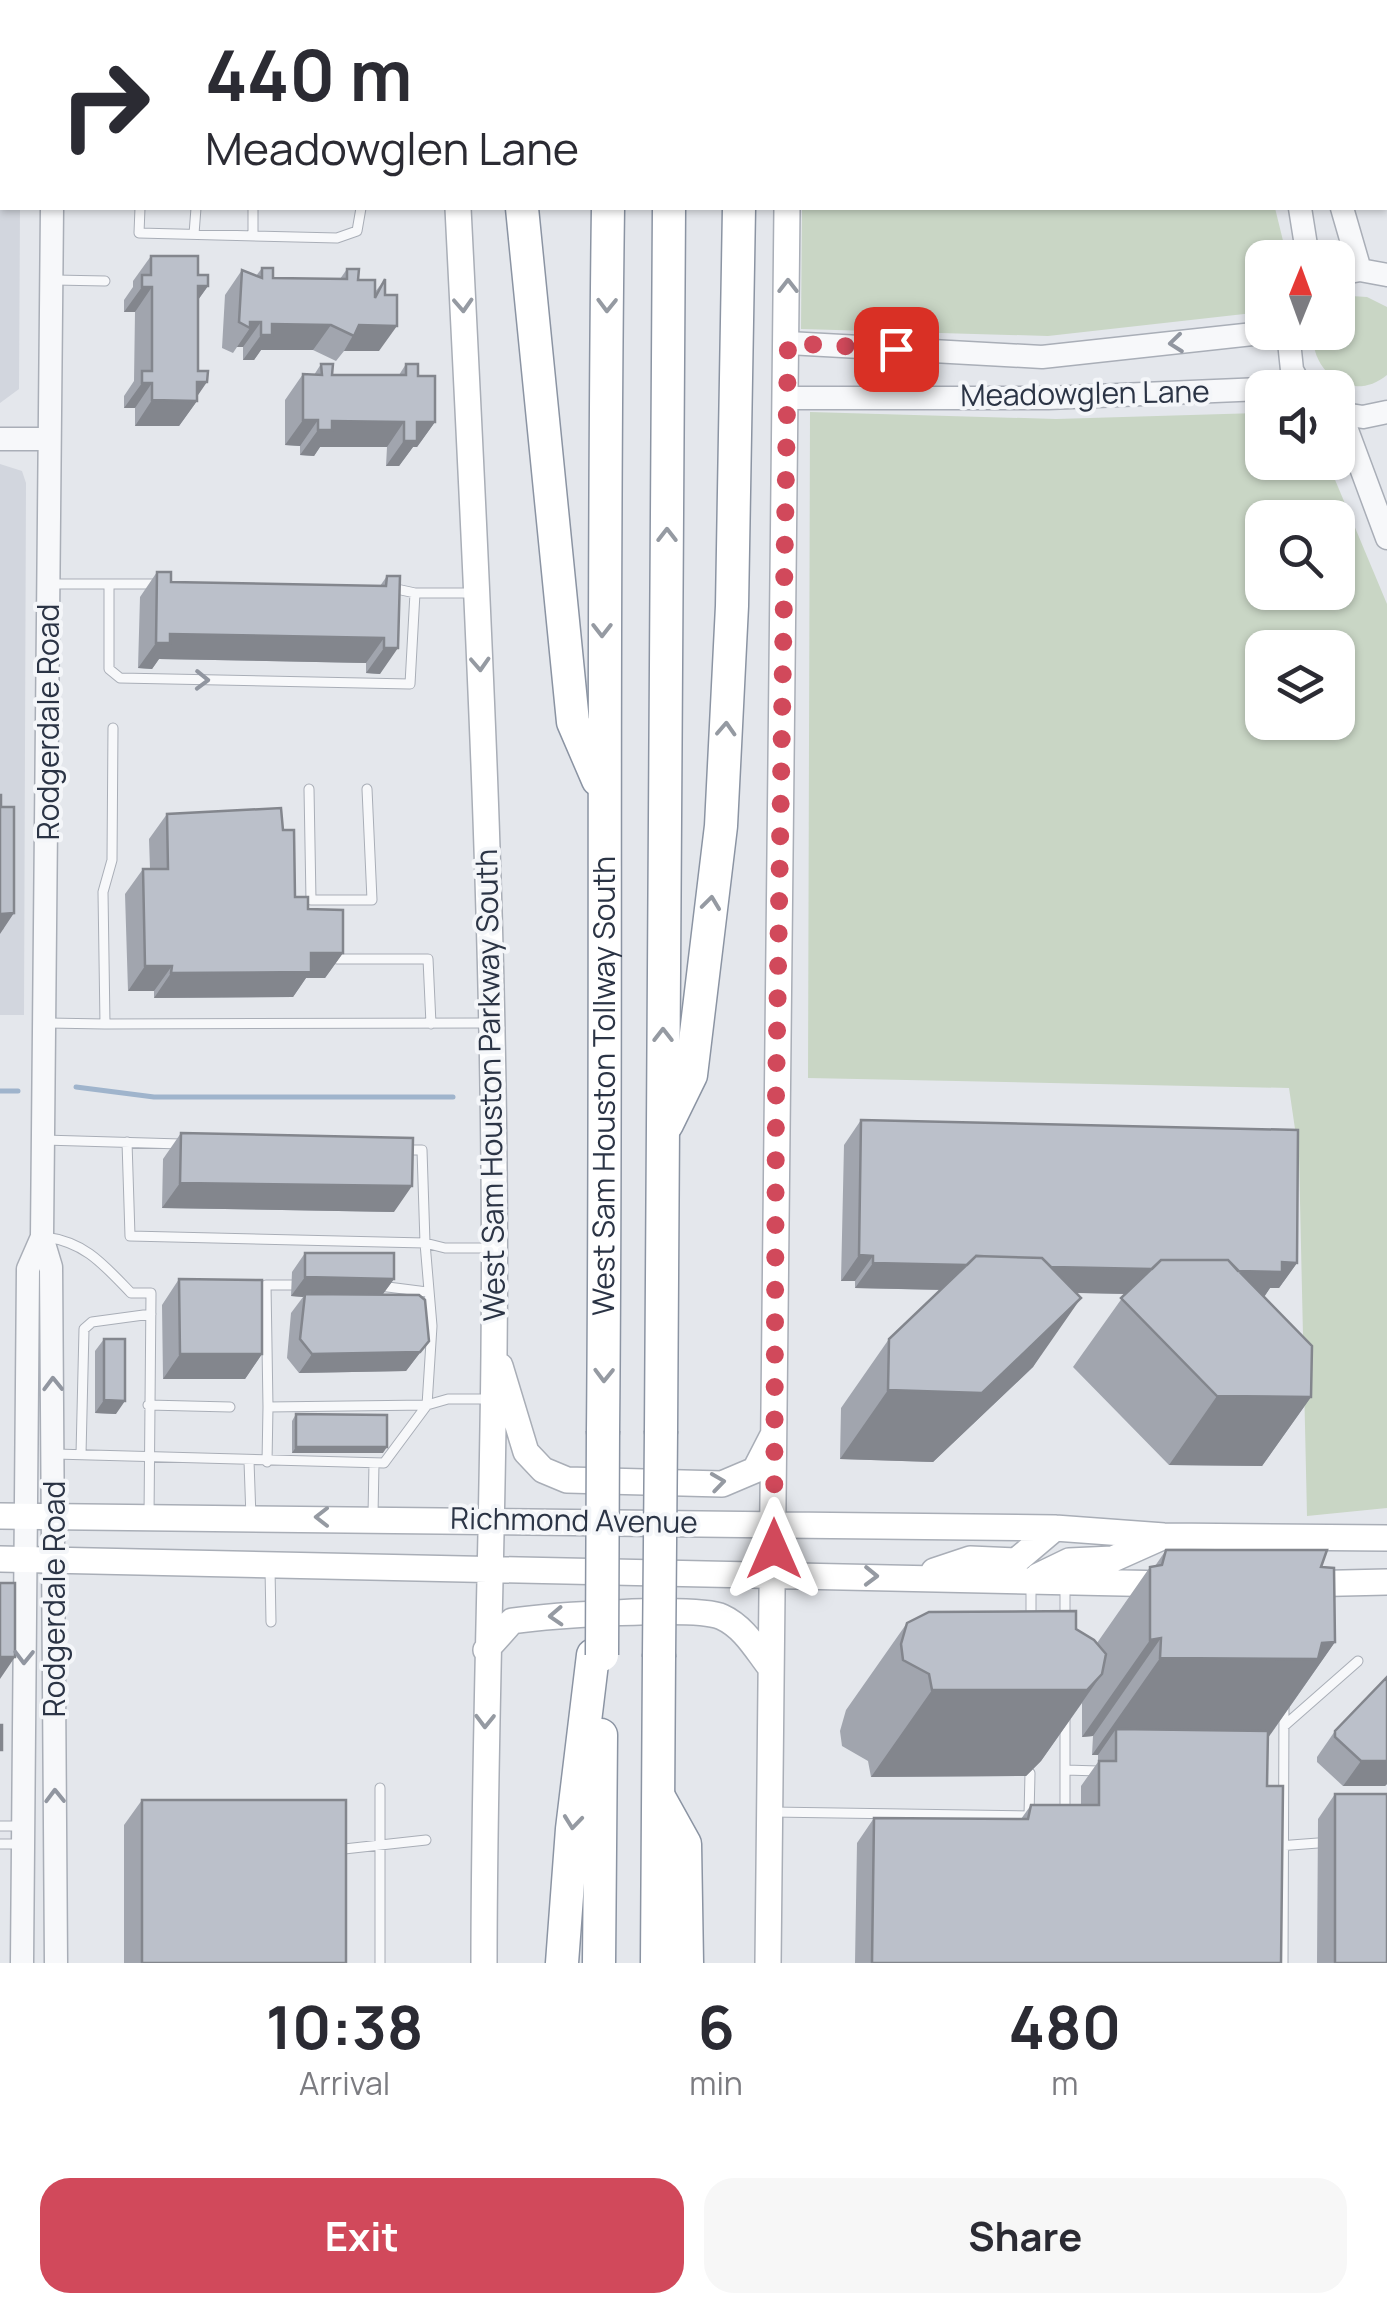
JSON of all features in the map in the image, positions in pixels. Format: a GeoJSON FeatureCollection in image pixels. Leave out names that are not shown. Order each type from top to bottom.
{"type":"FeatureCollection","features":[{"type":"Feature","properties":{"kind":"highway"},"geometry":{"type":"LineString","coordinates":[[522,210],[573,722],[604,793]]}},
{"type":"Feature","properties":{"kind":"highway","name":"West Sam Houston Tollway South"},"geometry":{"type":"LineString","coordinates":[[597,1655],[604,1431],[608,210]]}},
{"type":"Feature","properties":{"kind":"highway","name":"West Sam Houston Tollway South"},"geometry":{"type":"LineString","coordinates":[[657,1963],[669,210]]}},
{"type":"Feature","properties":{"kind":"highway"},"geometry":{"type":"LineString","coordinates":[[663,1132],[691,1075],[720,826],[732,606],[739,210]]}},
{"type":"Feature","properties":{"kind":"highway"},"geometry":{"type":"LineString","coordinates":[[562,1963],[572,1829],[597,1655]]}},
{"type":"Feature","properties":{"kind":"highway"},"geometry":{"type":"LineString","coordinates":[[597,1655],[599,1963]]}},
{"type":"Feature","properties":{"kind":"highway"},"geometry":{"type":"LineString","coordinates":[[658,1796],[685,1844],[687,1963]]}},
{"type":"Feature","properties":{"kind":"main road","name":"West Sam Houston Parkway South"},"geometry":{"type":"LineString","coordinates":[[458,210],[477,593],[491,1023],[494,1352],[486,1650],[484,1963]]}},
{"type":"Feature","properties":{"kind":"main road"},"geometry":{"type":"LineString","coordinates":[[768,1963],[788,210]]}},
{"type":"Feature","properties":{"kind":"main road"},"geometry":{"type":"LineString","coordinates":[[494,1352],[512,1398],[526,1452],[543,1470],[568,1480],[722,1484],[756,1470],[774,1434]]}},
{"type":"Feature","properties":{"kind":"main road","name":"Richmond Avenue"},"geometry":{"type":"LineString","coordinates":[[12,1516],[373,1517],[1055,1528],[1164,1536],[1387,1538]]}},
{"type":"Feature","properties":{"kind":"main road"},"geometry":{"type":"LineString","coordinates":[[916,1576],[970,1560],[1016,1560],[1055,1528]]}},
{"type":"Feature","properties":{"kind":"main road"},"geometry":{"type":"LineString","coordinates":[[1031,1579],[1069,1561],[1113,1559],[1164,1536]]}},
{"type":"Feature","properties":{"kind":"main road","name":"Richmond Avenue"},"geometry":{"type":"LineString","coordinates":[[12,1560],[1187,1584]]}},
{"type":"Feature","properties":{"kind":"main road"},"geometry":{"type":"LineString","coordinates":[[1265,1584],[1387,1582]]}},
{"type":"Feature","properties":{"kind":"main road"},"geometry":{"type":"LineString","coordinates":[[486,1650],[512,1620],[618,1614],[718,1615],[740,1628],[770,1667]]}},
{"type":"Feature","properties":{"kind":"street","name":"Rodgerdale Road"},"geometry":{"type":"LineString","coordinates":[[52,210],[42,1237],[51,1266],[56,1516],[56,1963]]}},
{"type":"Feature","properties":{"kind":"street"},"geometry":{"type":"LineString","coordinates":[[1300,210],[1305,240]]}},
{"type":"Feature","properties":{"kind":"street"},"geometry":{"type":"LineString","coordinates":[[1342,210],[1346,240]]}},
{"type":"Feature","properties":{"kind":"street"},"geometry":{"type":"LineString","coordinates":[[1355,273],[1387,276]]}},
{"type":"Feature","properties":{"kind":"street","name":"Meadowglen Lane"},"geometry":{"type":"LineString","coordinates":[[788,343],[1042,357],[1245,335]]}},
{"type":"Feature","properties":{"kind":"street"},"geometry":{"type":"LineString","coordinates":[[1042,357],[1048,398]]}},
{"type":"Feature","properties":{"kind":"street","name":"Meadowglen Lane"},"geometry":{"type":"LineString","coordinates":[[787,398],[1048,398],[1245,390]]}},
{"type":"Feature","properties":{"kind":"street"},"geometry":{"type":"LineString","coordinates":[[1355,416],[1387,412]]}},
{"type":"Feature","properties":{"kind":"street"},"geometry":{"type":"LineString","coordinates":[[0,438],[48,439]]}},
{"type":"Feature","properties":{"kind":"street"},"geometry":{"type":"LineString","coordinates":[[1355,455],[1387,538]]}},
{"type":"Feature","properties":{"kind":"street","name":"Rodgerdale Road"},"geometry":{"type":"LineString","coordinates":[[22,1963],[11,1835],[12,1516],[28,1269],[42,1237]]}},
{"type":"Feature","properties":{"kind":"street"},"geometry":{"type":"LineString","coordinates":[[11,1835],[56,1836]]}},
{"type":"Feature","properties":{"kind":"lane"},"geometry":{"type":"LineString","coordinates":[[140,210],[139,232],[337,238],[357,231],[361,210]]}},
{"type":"Feature","properties":{"kind":"lane"},"geometry":{"type":"LineString","coordinates":[[194,234],[196,210]]}},
{"type":"Feature","properties":{"kind":"lane"},"geometry":{"type":"LineString","coordinates":[[253,210],[253,234]]}},
{"type":"Feature","properties":{"kind":"lane"},"geometry":{"type":"LineString","coordinates":[[52,280],[105,281]]}},
{"type":"Feature","properties":{"kind":"lane"},"geometry":{"type":"LineString","coordinates":[[49,584],[167,584]]}},
{"type":"Feature","properties":{"kind":"lane"},"geometry":{"type":"LineString","coordinates":[[109,584],[108,669],[120,678],[410,684],[415,593]]}},
{"type":"Feature","properties":{"kind":"lane"},"geometry":{"type":"LineString","coordinates":[[380,587],[415,593],[477,593]]}},
{"type":"Feature","properties":{"kind":"lane"},"geometry":{"type":"LineString","coordinates":[[105,1024],[102,892],[112,860],[113,728]]}},
{"type":"Feature","properties":{"kind":"lane"},"geometry":{"type":"LineString","coordinates":[[309,789],[310,900],[372,900],[367,789]]}},
{"type":"Feature","properties":{"kind":"lane"},"geometry":{"type":"LineString","coordinates":[[337,959],[428,959],[431,1024]]}},
{"type":"Feature","properties":{"kind":"lane"},"geometry":{"type":"LineString","coordinates":[[46,1023],[491,1023]]}},
{"type":"Feature","properties":{"kind":"lane"},"geometry":{"type":"LineString","coordinates":[[44,1136],[186,1144]]}},
{"type":"Feature","properties":{"kind":"lane"},"geometry":{"type":"LineString","coordinates":[[127,1142],[130,1236],[425,1242],[445,1248],[492,1248]]}},
{"type":"Feature","properties":{"kind":"lane"},"geometry":{"type":"LineString","coordinates":[[54,1454],[384,1463],[427,1405],[432,1326],[427,1292],[422,1150],[382,1149]]}},
{"type":"Feature","properties":{"kind":"lane"},"geometry":{"type":"LineString","coordinates":[[42,1237],[72,1240],[88,1249],[130,1293],[168,1293]]}},
{"type":"Feature","properties":{"kind":"lane"},"geometry":{"type":"LineString","coordinates":[[268,1462],[266,1285],[292,1286]]}},
{"type":"Feature","properties":{"kind":"lane"},"geometry":{"type":"LineString","coordinates":[[380,1286],[427,1292]]}},
{"type":"Feature","properties":{"kind":"lane"},"geometry":{"type":"LineString","coordinates":[[149,1517],[150,1293]]}},
{"type":"Feature","properties":{"kind":"lane"},"geometry":{"type":"LineString","coordinates":[[81,1454],[84,1329],[92,1322],[151,1314]]}},
{"type":"Feature","properties":{"kind":"lane"},"geometry":{"type":"LineString","coordinates":[[268,1408],[427,1405],[448,1399],[493,1399]]}},
{"type":"Feature","properties":{"kind":"lane"},"geometry":{"type":"LineString","coordinates":[[148,1405],[230,1407]]}},
{"type":"Feature","properties":{"kind":"lane"},"geometry":{"type":"LineString","coordinates":[[249,1461],[251,1518]]}},
{"type":"Feature","properties":{"kind":"lane"},"geometry":{"type":"LineString","coordinates":[[373,1517],[374,1463]]}},
{"type":"Feature","properties":{"kind":"lane"},"geometry":{"type":"LineString","coordinates":[[270,1566],[270,1622]]}},
{"type":"Feature","properties":{"kind":"lane"},"geometry":{"type":"LineString","coordinates":[[1030,1638],[1031,1579]]}},
{"type":"Feature","properties":{"kind":"lane"},"geometry":{"type":"LineString","coordinates":[[1064,1580],[1065,1637]]}},
{"type":"Feature","properties":{"kind":"lane"},"geometry":{"type":"LineString","coordinates":[[1284,1726],[1358,1661]]}},
{"type":"Feature","properties":{"kind":"lane"},"geometry":{"type":"LineString","coordinates":[[1283,1963],[1284,1690]]}},
{"type":"Feature","properties":{"kind":"lane"},"geometry":{"type":"LineString","coordinates":[[1065,1706],[1065,1816]]}},
{"type":"Feature","properties":{"kind":"lane"},"geometry":{"type":"LineString","coordinates":[[1066,1770],[1098,1771]]}},
{"type":"Feature","properties":{"kind":"lane"},"geometry":{"type":"LineString","coordinates":[[1029,1816],[1030,1773]]}},
{"type":"Feature","properties":{"kind":"lane"},"geometry":{"type":"LineString","coordinates":[[1267,1773],[1284,1773]]}},
{"type":"Feature","properties":{"kind":"lane"},"geometry":{"type":"LineString","coordinates":[[380,1788],[380,1963]]}},
{"type":"Feature","properties":{"kind":"lane"},"geometry":{"type":"LineString","coordinates":[[769,1812],[1080,1817]]}},
{"type":"Feature","properties":{"kind":"lane"},"geometry":{"type":"LineString","coordinates":[[328,1850],[358,1850],[381,1843],[426,1840]]}},
{"type":"Feature","properties":{"kind":"lane"},"geometry":{"type":"LineString","coordinates":[[1265,1848],[1318,1842]]}},
{"type":"Feature","properties":{"kind":"shaded area"},"geometry":{"type":"Polygon","coordinates":[[[0,210],[20,210],[19,389],[0,403],[0,210]]]}},
{"type":"Feature","properties":{"kind":"shaded area"},"geometry":{"type":"Polygon","coordinates":[[[0,464],[22,471],[26,483],[24,1015],[0,1015],[0,464]]]}},
{"type":"Feature","properties":{"kind":"green space"},"geometry":{"type":"Polygon","coordinates":[[[802,210],[1275,210],[1283,240],[1245,240],[1245,314],[1048,336],[801,329],[802,210]]]}},
{"type":"Feature","properties":{"kind":"green space"},"geometry":{"type":"Polygon","coordinates":[[[1355,296],[1367,297],[1387,307],[1387,375],[1374,383],[1355,386],[1355,370],[1325,370],[1315,350],[1355,350],[1355,296]]]}},
{"type":"Feature","properties":{"kind":"green space"},"geometry":{"type":"Polygon","coordinates":[[[810,412],[1056,419],[1245,413],[1245,480],[1335,480],[1343,500],[1245,500],[1245,610],[1355,610],[1355,528],[1387,604],[1387,1508],[1307,1516],[1299,1156],[1289,1088],[808,1078],[810,412]]]}},
{"type":"Feature","properties":{"kind":"building"},"geometry":{"type":"Polygon","coordinates":[[[151,256],[198,256],[198,275],[208,275],[208,286],[198,286],[198,371],[208,371],[207,382],[197,382],[197,401],[152,400],[152,383],[142,383],[142,371],[152,371],[152,287],[142,287],[142,275],[151,275],[151,256]]]}},
{"type":"Feature","properties":{"kind":"building"},"geometry":{"type":"Polygon","coordinates":[[[262,268],[273,268],[273,278],[347,279],[347,269],[359,269],[358,280],[375,280],[375,298],[385,279],[385,295],[397,295],[397,326],[359,325],[354,336],[331,325],[272,324],[272,335],[261,335],[261,322],[250,322],[250,328],[239,322],[242,270],[262,278],[262,268]]]}},
{"type":"Feature","properties":{"kind":"building"},"geometry":{"type":"Polygon","coordinates":[[[321,364],[333,364],[332,375],[406,375],[406,364],[418,364],[418,376],[435,376],[435,422],[417,422],[417,441],[404,441],[404,422],[332,421],[332,430],[318,430],[318,420],[303,420],[303,374],[322,375],[321,364]]]}},
{"type":"Feature","properties":{"kind":"building"},"geometry":{"type":"Polygon","coordinates":[[[157,572],[171,572],[171,582],[386,586],[387,576],[400,576],[398,648],[384,648],[384,638],[170,634],[170,643],[156,643],[157,572]]]}},
{"type":"Feature","properties":{"kind":"building"},"geometry":{"type":"Polygon","coordinates":[[[0,795],[1,807],[14,807],[14,913],[2,914],[2,928],[0,928],[0,795]]]}},
{"type":"Feature","properties":{"kind":"building"},"geometry":{"type":"Polygon","coordinates":[[[281,808],[283,830],[294,830],[295,897],[308,897],[308,909],[343,910],[343,953],[311,953],[311,972],[171,973],[172,966],[145,966],[143,869],[168,869],[167,814],[281,808]]]}},
{"type":"Feature","properties":{"kind":"building"},"geometry":{"type":"Polygon","coordinates":[[[861,1120],[1298,1130],[1297,1263],[1282,1262],[1282,1272],[1238,1271],[1228,1260],[1161,1260],[1152,1269],[1051,1267],[1042,1258],[976,1256],[967,1265],[873,1263],[873,1256],[859,1255],[861,1120]]]}},
{"type":"Feature","properties":{"kind":"building"},"geometry":{"type":"Polygon","coordinates":[[[181,1133],[413,1138],[412,1186],[180,1183],[181,1133]]]}},
{"type":"Feature","properties":{"kind":"building"},"geometry":{"type":"Polygon","coordinates":[[[305,1253],[394,1253],[394,1279],[305,1277],[305,1253]]]}},
{"type":"Feature","properties":{"kind":"building"},"geometry":{"type":"Polygon","coordinates":[[[976,1256],[1042,1258],[1081,1298],[982,1393],[888,1390],[889,1339],[976,1256]]]}},
{"type":"Feature","properties":{"kind":"building"},"geometry":{"type":"Polygon","coordinates":[[[1161,1260],[1228,1260],[1312,1346],[1311,1397],[1217,1396],[1121,1298],[1161,1260]]]}},
{"type":"Feature","properties":{"kind":"building"},"geometry":{"type":"Polygon","coordinates":[[[179,1279],[262,1280],[262,1354],[180,1354],[179,1279]]]}},
{"type":"Feature","properties":{"kind":"building"},"geometry":{"type":"Polygon","coordinates":[[[305,1294],[419,1295],[425,1300],[429,1341],[420,1352],[312,1354],[300,1339],[305,1294]]]}},
{"type":"Feature","properties":{"kind":"building"},"geometry":{"type":"Polygon","coordinates":[[[104,1339],[125,1339],[125,1401],[104,1400],[104,1339]]]}},
{"type":"Feature","properties":{"kind":"building"},"geometry":{"type":"Polygon","coordinates":[[[296,1414],[387,1415],[387,1447],[296,1447],[296,1414]]]}},
{"type":"Feature","properties":{"kind":"building"},"geometry":{"type":"Polygon","coordinates":[[[1166,1550],[1327,1550],[1321,1567],[1334,1568],[1335,1642],[1322,1643],[1318,1659],[1160,1658],[1161,1638],[1150,1640],[1150,1567],[1162,1565],[1166,1550]]]}},
{"type":"Feature","properties":{"kind":"building"},"geometry":{"type":"Polygon","coordinates":[[[0,1583],[15,1583],[15,1657],[0,1657],[0,1583]]]}},
{"type":"Feature","properties":{"kind":"building"},"geometry":{"type":"Polygon","coordinates":[[[1076,1611],[1076,1629],[1094,1640],[1106,1654],[1102,1674],[1087,1690],[932,1690],[929,1674],[903,1660],[901,1644],[907,1623],[929,1612],[1076,1611]]]}},
{"type":"Feature","properties":{"kind":"building"},"geometry":{"type":"Polygon","coordinates":[[[1387,1677],[1387,1761],[1361,1761],[1335,1737],[1335,1731],[1387,1677]]]}},
{"type":"Feature","properties":{"kind":"building"},"geometry":{"type":"Polygon","coordinates":[[[1116,1729],[1268,1731],[1267,1786],[1283,1786],[1281,1963],[872,1963],[874,1818],[1028,1819],[1031,1805],[1099,1805],[1099,1761],[1116,1761],[1116,1729]]]}},
{"type":"Feature","properties":{"kind":"building"},"geometry":{"type":"Polygon","coordinates":[[[1335,1794],[1387,1794],[1387,1963],[1335,1963],[1335,1794]]]}},
{"type":"Feature","properties":{"kind":"building"},"geometry":{"type":"Polygon","coordinates":[[[142,1800],[346,1800],[346,1963],[142,1963],[142,1800]]]}},
{"type":"Feature","properties":{"kind":"waterway"},"geometry":{"type":"LineString","coordinates":[[76,1087],[154,1097],[453,1097]]}},
{"type":"Feature","properties":{"kind":"waterway"},"geometry":{"type":"LineString","coordinates":[[0,1091],[18,1091]]}},
{"type":"Feature","properties":{"kind":"route"},"geometry":{"type":"LineString","coordinates":[[774,1549],[776,1097],[788,343],[896,349]]}}]}
